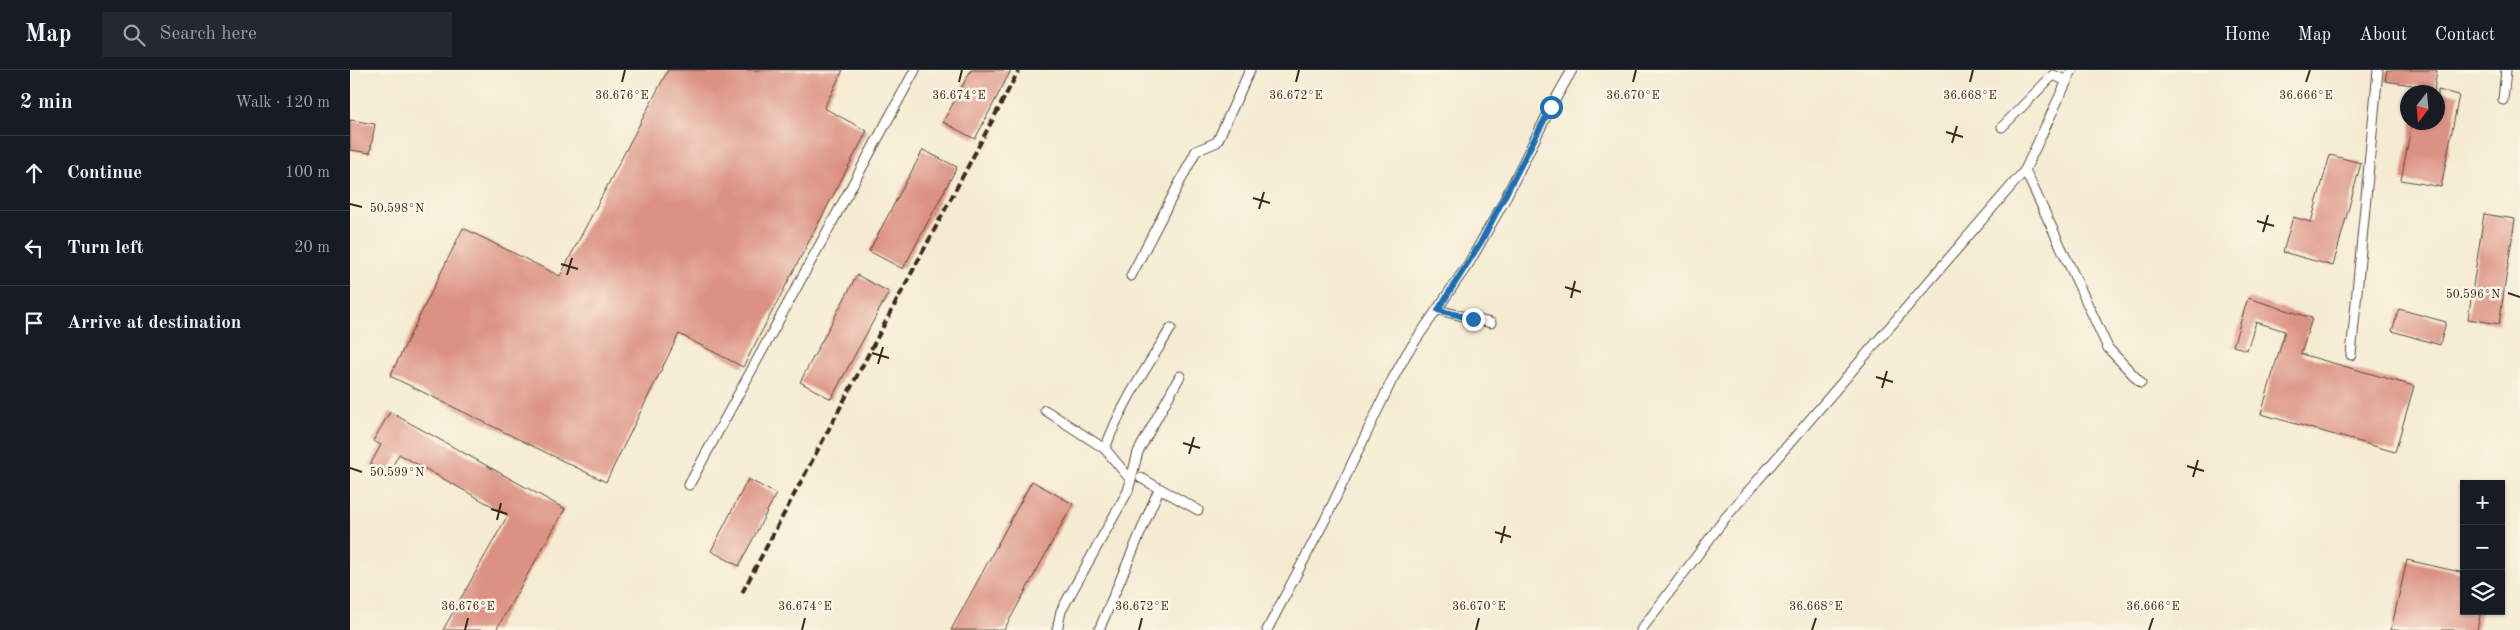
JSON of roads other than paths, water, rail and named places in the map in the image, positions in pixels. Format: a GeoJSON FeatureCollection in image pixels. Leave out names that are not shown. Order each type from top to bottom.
{"type":"FeatureCollection","features":[{"type":"Feature","properties":{"kind":"lane"},"geometry":{"type":"LineString","coordinates":[[690,485],[915,70]]}},
{"type":"Feature","properties":{"kind":"lane"},"geometry":{"type":"LineString","coordinates":[[1132,276],[1196,151],[1217,142],[1250,70]]}},
{"type":"Feature","properties":{"kind":"lane"},"geometry":{"type":"LineString","coordinates":[[1266,630],[1326,520],[1392,380],[1481,242],[1572,70]]}},
{"type":"Feature","properties":{"kind":"lane"},"geometry":{"type":"LineString","coordinates":[[1641,630],[1726,517],[2025,170],[2072,70]]}},
{"type":"Feature","properties":{"kind":"lane"},"geometry":{"type":"LineString","coordinates":[[2351,355],[2378,70]]}},
{"type":"Feature","properties":{"kind":"lane"},"geometry":{"type":"LineString","coordinates":[[2503,100],[2506,70]]}},
{"type":"Feature","properties":{"kind":"lane"},"geometry":{"type":"LineString","coordinates":[[2002,126],[2053,75],[2067,81]]}},
{"type":"Feature","properties":{"kind":"lane"},"geometry":{"type":"LineString","coordinates":[[2025,170],[2108,348],[2141,383]]}},
{"type":"Feature","properties":{"kind":"lane"},"geometry":{"type":"LineString","coordinates":[[1438,310],[1491,324]]}},
{"type":"Feature","properties":{"kind":"lane"},"geometry":{"type":"LineString","coordinates":[[1105,449],[1110,433],[1141,376],[1171,328]]}},
{"type":"Feature","properties":{"kind":"lane"},"geometry":{"type":"LineString","coordinates":[[1057,630],[1061,611],[1128,491],[1138,452],[1180,376]]}},
{"type":"Feature","properties":{"kind":"lane"},"geometry":{"type":"LineString","coordinates":[[1045,410],[1105,449],[1130,480]]}},
{"type":"Feature","properties":{"kind":"lane"},"geometry":{"type":"LineString","coordinates":[[1141,478],[1198,510]]}},
{"type":"Feature","properties":{"kind":"lane"},"geometry":{"type":"LineString","coordinates":[[1099,630],[1159,488]]}},
{"type":"Feature","properties":{"kind":"railway"},"geometry":{"type":"LineString","coordinates":[[742,593],[1019,70]]}}]}
